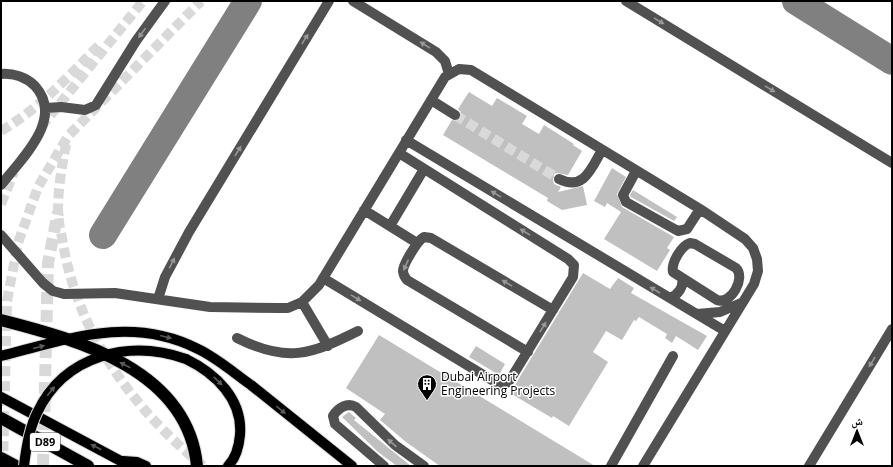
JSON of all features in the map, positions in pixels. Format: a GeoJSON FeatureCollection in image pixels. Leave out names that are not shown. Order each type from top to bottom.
{"type":"FeatureCollection","features":[{"type":"Feature","properties":{"kind":"highway"},"geometry":{"type":"LineString","coordinates":[[1,320],[37,329],[92,350],[126,365],[147,379],[166,396],[181,415],[191,438],[197,466]]}},
{"type":"Feature","properties":{"kind":"highway","name":"D89"},"geometry":{"type":"LineString","coordinates":[[1,418],[88,466]]}},
{"type":"Feature","properties":{"kind":"highway"},"geometry":{"type":"LineString","coordinates":[[1,458],[16,466]]}},
{"type":"Feature","properties":{"kind":"main road"},"geometry":{"type":"LineString","coordinates":[[1,356],[90,334],[116,331],[145,333],[173,339],[198,349],[251,385],[352,466]]}},
{"type":"Feature","properties":{"kind":"main road"},"geometry":{"type":"LineString","coordinates":[[24,466],[29,435],[37,412],[54,387],[79,366],[105,354],[136,350],[170,353],[186,359],[198,365],[218,381],[231,396],[240,420],[240,443],[236,454],[228,466]]}},
{"type":"Feature","properties":{"kind":"main road"},"geometry":{"type":"LineString","coordinates":[[1,397],[126,464],[137,462],[146,466]]}},
{"type":"Feature","properties":{"kind":"lane"},"geometry":{"type":"LineString","coordinates":[[46,108],[61,107],[85,110],[96,105],[136,41],[165,1]]}},
{"type":"Feature","properties":{"kind":"lane"},"geometry":{"type":"LineString","coordinates":[[158,299],[165,277],[189,232],[329,1]]}},
{"type":"Feature","properties":{"kind":"lane"},"geometry":{"type":"LineString","coordinates":[[353,1],[436,52],[445,61],[449,74]]}},
{"type":"Feature","properties":{"kind":"lane"},"geometry":{"type":"LineString","coordinates":[[626,1],[892,163]]}},
{"type":"Feature","properties":{"kind":"lane"},"geometry":{"type":"LineString","coordinates":[[1,235],[43,283],[53,291],[70,294],[115,292],[210,307],[280,308],[292,306],[302,302],[314,292],[406,140],[449,74],[459,69],[465,69],[476,73],[700,209],[745,239],[756,254],[758,265],[756,277],[743,302],[643,466]]}},
{"type":"Feature","properties":{"kind":"lane"},"geometry":{"type":"LineString","coordinates":[[1,74],[14,74],[32,83],[39,90],[46,108],[45,118],[40,133],[1,185]]}},
{"type":"Feature","properties":{"kind":"lane"},"geometry":{"type":"LineString","coordinates":[[431,100],[455,115]]}},
{"type":"Feature","properties":{"kind":"lane"},"geometry":{"type":"LineString","coordinates":[[406,140],[725,331]]}},
{"type":"Feature","properties":{"kind":"lane"},"geometry":{"type":"LineString","coordinates":[[559,179],[571,183],[580,181],[586,175],[602,150]]}},
{"type":"Feature","properties":{"kind":"lane"},"geometry":{"type":"LineString","coordinates":[[323,278],[496,384],[504,385],[508,383],[528,352],[573,277],[575,269],[571,261],[399,153]]}},
{"type":"Feature","properties":{"kind":"lane"},"geometry":{"type":"LineString","coordinates":[[390,226],[424,169]]}},
{"type":"Feature","properties":{"kind":"lane"},"geometry":{"type":"LineString","coordinates":[[636,171],[623,195],[626,202],[678,231],[687,229],[700,209]]}},
{"type":"Feature","properties":{"kind":"lane"},"geometry":{"type":"LineString","coordinates":[[364,210],[417,243]]}},
{"type":"Feature","properties":{"kind":"lane"},"geometry":{"type":"LineString","coordinates":[[528,352],[407,280],[403,274],[403,268],[417,243],[424,237],[431,238],[553,310]]}},
{"type":"Feature","properties":{"kind":"lane"},"geometry":{"type":"LineString","coordinates":[[690,243],[695,244],[736,268],[740,274],[739,281],[725,301],[717,300],[693,285],[675,274],[672,266],[682,248],[690,243]]}},
{"type":"Feature","properties":{"kind":"lane"},"geometry":{"type":"LineString","coordinates":[[670,298],[676,295],[682,287],[682,278]]}},
{"type":"Feature","properties":{"kind":"lane"},"geometry":{"type":"LineString","coordinates":[[679,304],[680,298],[686,290],[693,285]]}},
{"type":"Feature","properties":{"kind":"lane"},"geometry":{"type":"LineString","coordinates":[[302,302],[328,346]]}},
{"type":"Feature","properties":{"kind":"lane"},"geometry":{"type":"LineString","coordinates":[[695,314],[720,312],[743,302]]}},
{"type":"Feature","properties":{"kind":"lane"},"geometry":{"type":"LineString","coordinates":[[810,466],[892,329]]}},
{"type":"Feature","properties":{"kind":"lane"},"geometry":{"type":"LineString","coordinates":[[237,338],[272,352],[291,354],[310,352],[328,346],[358,331]]}},
{"type":"Feature","properties":{"kind":"lane"},"geometry":{"type":"LineString","coordinates":[[611,466],[673,356]]}},
{"type":"Feature","properties":{"kind":"lane"},"geometry":{"type":"LineString","coordinates":[[384,466],[335,424],[333,416],[342,407],[349,405],[356,407],[395,445],[424,466]]}},
{"type":"Feature","properties":{"kind":"building"},"geometry":{"type":"Polygon","coordinates":[[[469,92],[492,106],[497,98],[527,116],[522,124],[539,134],[544,125],[574,144],[573,145],[582,151],[568,175],[557,173],[554,174],[553,180],[554,184],[561,187],[558,192],[583,186],[587,205],[562,210],[547,201],[548,198],[443,135],[452,120],[458,121],[461,118],[461,112],[458,109],[469,92]]]}},
{"type":"Feature","properties":{"kind":"building"},"geometry":{"type":"Polygon","coordinates":[[[612,168],[626,177],[617,194],[622,207],[674,237],[667,248],[670,250],[657,271],[604,239],[621,212],[607,203],[605,207],[594,201],[612,168]]]}},
{"type":"Feature","properties":{"kind":"building"},"geometry":{"type":"Polygon","coordinates":[[[633,190],[677,217],[674,221],[631,197],[630,195],[633,190]]]}},
{"type":"Feature","properties":{"kind":"building"},"geometry":{"type":"Polygon","coordinates":[[[583,273],[610,289],[618,278],[634,288],[631,293],[707,336],[698,350],[676,336],[672,343],[665,338],[667,334],[639,317],[636,321],[634,320],[622,340],[606,331],[593,352],[608,362],[569,426],[553,416],[552,418],[510,393],[583,273]]]}},
{"type":"Feature","properties":{"kind":"building","name":"Dubai Airport Engineering Projects"},"geometry":{"type":"Polygon","coordinates":[[[379,335],[595,466],[440,466],[406,442],[380,420],[385,414],[346,388],[379,335]]]}},
{"type":"Feature","properties":{"kind":"building"},"geometry":{"type":"Polygon","coordinates":[[[476,346],[505,364],[499,375],[469,357],[476,346]]]}},
{"type":"Feature","properties":{"kind":"building"},"geometry":{"type":"Polygon","coordinates":[[[349,412],[356,418],[354,420],[411,466],[397,466],[378,452],[342,417],[349,412]]]}},
{"type":"Feature","properties":{"kind":"taxiway"},"geometry":{"type":"LineString","coordinates":[[103,235],[248,1]]}},
{"type":"Feature","properties":{"kind":"taxiway"},"geometry":{"type":"LineString","coordinates":[[796,1],[892,61]]}},
{"type":"Feature","properties":{"kind":"tunnel"},"geometry":{"type":"LineString","coordinates":[[41,127],[143,1]]}},
{"type":"Feature","properties":{"kind":"tunnel"},"geometry":{"type":"LineString","coordinates":[[3,466],[7,301],[18,243],[38,187],[68,136],[201,1]]}},
{"type":"Feature","properties":{"kind":"tunnel"},"geometry":{"type":"LineString","coordinates":[[1,131],[41,102],[100,44]]}},
{"type":"Feature","properties":{"kind":"tunnel"},"geometry":{"type":"LineString","coordinates":[[455,115],[559,179]]}},
{"type":"Feature","properties":{"kind":"tunnel"},"geometry":{"type":"LineString","coordinates":[[66,144],[59,185],[58,218],[70,276],[81,308],[95,339],[112,367],[132,394],[154,420],[203,466]]}},
{"type":"Feature","properties":{"kind":"tunnel"},"geometry":{"type":"LineString","coordinates":[[1,204],[14,172]]}},
{"type":"Feature","properties":{"kind":"tunnel"},"geometry":{"type":"LineString","coordinates":[[43,466],[48,263],[58,212]]}},
{"type":"Feature","properties":{"kind":"place","name":"Dubai Airport Engineering Projects"},"geometry":{"type":"Point","coordinates":[427,401]}}]}
